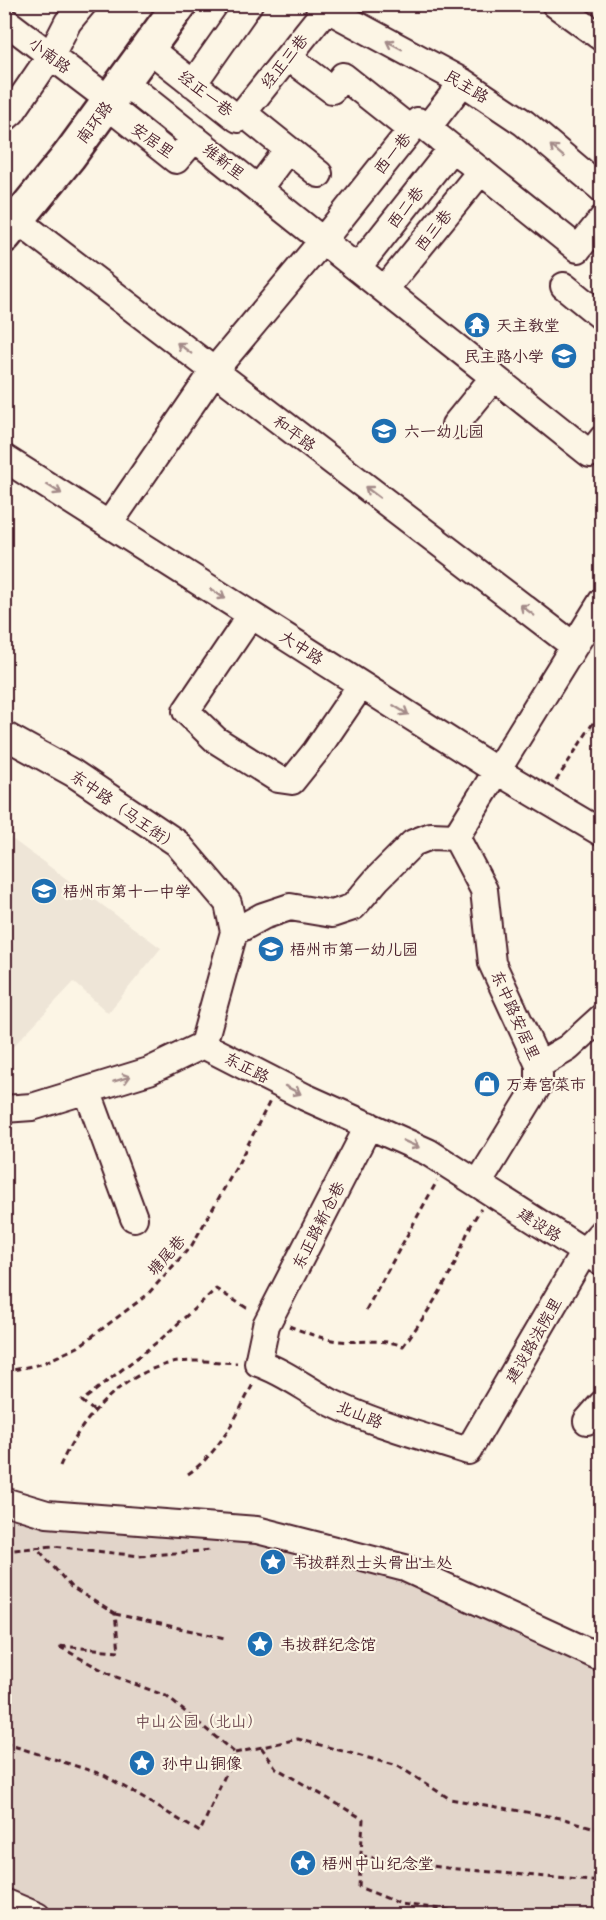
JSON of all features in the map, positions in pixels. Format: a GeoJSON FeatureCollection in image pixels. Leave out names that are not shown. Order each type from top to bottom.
{"type":"FeatureCollection","features":[{"type":"Feature","properties":{"kind":"main road","name":"南环路"},"geometry":{"type":"LineString","coordinates":[[109,92],[159,4]]}},
{"type":"Feature","properties":{"kind":"main road","name":"南环路"},"geometry":{"type":"LineString","coordinates":[[9,221],[54,145],[109,92],[148,48],[180,4]]}},
{"type":"Feature","properties":{"kind":"street"},"geometry":{"type":"LineString","coordinates":[[4,120],[51,55],[68,22],[83,4]]}},
{"type":"Feature","properties":{"kind":"street"},"geometry":{"type":"LineString","coordinates":[[193,84],[249,4]]}},
{"type":"Feature","properties":{"kind":"street"},"geometry":{"type":"LineString","coordinates":[[555,4],[602,38]]}},
{"type":"Feature","properties":{"kind":"street","name":"经正三巷"},"geometry":{"type":"LineString","coordinates":[[243,113],[288,57],[322,7]]}},
{"type":"Feature","properties":{"kind":"street","name":"民主路"},"geometry":{"type":"LineString","coordinates":[[322,7],[463,82],[524,123],[602,189]]}},
{"type":"Feature","properties":{"kind":"street","name":"小南路"},"geometry":{"type":"LineString","coordinates":[[9,32],[51,55],[109,92]]}},
{"type":"Feature","properties":{"kind":"street","name":"经正一巷"},"geometry":{"type":"LineString","coordinates":[[148,48],[238,119],[243,113],[319,174]]}},
{"type":"Feature","properties":{"kind":"street"},"geometry":{"type":"LineString","coordinates":[[288,57],[332,90],[343,76],[419,129],[452,148],[578,249],[602,219]]}},
{"type":"Feature","properties":{"kind":"street","name":"西一巷"},"geometry":{"type":"LineString","coordinates":[[109,524],[214,371],[419,129],[463,82]]}},
{"type":"Feature","properties":{"kind":"street","name":"安居里"},"geometry":{"type":"LineString","coordinates":[[109,92],[176,160],[195,138]]}},
{"type":"Feature","properties":{"kind":"street","name":"维新里"},"geometry":{"type":"LineString","coordinates":[[195,138],[590,453],[602,439]]}},
{"type":"Feature","properties":{"kind":"street","name":"西二巷"},"geometry":{"type":"LineString","coordinates":[[358,267],[452,148]]}},
{"type":"Feature","properties":{"kind":"street"},"geometry":{"type":"LineString","coordinates":[[259,188],[288,149]]}},
{"type":"Feature","properties":{"kind":"street","name":"西三巷"},"geometry":{"type":"LineString","coordinates":[[385,289],[481,171]]}},
{"type":"Feature","properties":{"kind":"street","name":"和平路"},"geometry":{"type":"LineString","coordinates":[[9,221],[214,371],[574,646]]}},
{"type":"Feature","properties":{"kind":"street"},"geometry":{"type":"LineString","coordinates":[[564,286],[602,317]]}},
{"type":"Feature","properties":{"kind":"street"},"geometry":{"type":"LineString","coordinates":[[455,425],[494,377]]}},
{"type":"Feature","properties":{"kind":"street","name":"大中路"},"geometry":{"type":"LineString","coordinates":[[4,458],[497,771],[602,833]]}},
{"type":"Feature","properties":{"kind":"street"},"geometry":{"type":"LineString","coordinates":[[234,932],[263,916],[290,907],[332,914],[353,907],[413,843],[431,836],[456,837],[602,601]]}},
{"type":"Feature","properties":{"kind":"street"},"geometry":{"type":"LineString","coordinates":[[251,615],[186,711],[216,740],[278,779],[292,780],[316,751],[361,685]]}},
{"type":"Feature","properties":{"kind":"street","name":"东中路（马王街）"},"geometry":{"type":"LineString","coordinates":[[4,735],[73,773],[177,843],[228,903],[234,932],[203,1045]]}},
{"type":"Feature","properties":{"kind":"street","name":"东中路安居里"},"geometry":{"type":"LineString","coordinates":[[456,837],[484,890],[492,963],[539,1065],[539,1084],[485,1189]]}},
{"type":"Feature","properties":{"kind":"street"},"geometry":{"type":"LineString","coordinates":[[539,1065],[598,1027]]}},
{"type":"Feature","properties":{"kind":"street"},"geometry":{"type":"LineString","coordinates":[[4,1109],[32,1107],[149,1071],[203,1045]]}},
{"type":"Feature","properties":{"kind":"street","name":"东正路"},"geometry":{"type":"LineString","coordinates":[[203,1045],[428,1152],[485,1189]]}},
{"type":"Feature","properties":{"kind":"street"},"geometry":{"type":"LineString","coordinates":[[87,1090],[134,1218]]}},
{"type":"Feature","properties":{"kind":"street","name":"东正路新仓巷"},"geometry":{"type":"LineString","coordinates":[[258,1363],[266,1325],[369,1125]]}},
{"type":"Feature","properties":{"kind":"street","name":"建设路"},"geometry":{"type":"LineString","coordinates":[[485,1189],[593,1258]]}},
{"type":"Feature","properties":{"kind":"street","name":"建设路法院里"},"geometry":{"type":"LineString","coordinates":[[468,1451],[593,1258],[602,1232]]}},
{"type":"Feature","properties":{"kind":"street","name":"北山路"},"geometry":{"type":"LineString","coordinates":[[258,1363],[331,1403],[370,1420],[468,1451]]}},
{"type":"Feature","properties":{"kind":"street"},"geometry":{"type":"LineString","coordinates":[[4,1501],[46,1514],[257,1530],[405,1568],[602,1658]]}},
{"type":"Feature","properties":{"kind":"street"},"geometry":{"type":"LineString","coordinates":[[4,1902],[37,1916]]}},
{"type":"Feature","properties":{"kind":"path"},"geometry":{"type":"LineString","coordinates":[[429,4],[435,8]]}},
{"type":"Feature","properties":{"kind":"path"},"geometry":{"type":"LineString","coordinates":[[545,800],[602,709]]}},
{"type":"Feature","properties":{"kind":"path"},"geometry":{"type":"LineString","coordinates":[[594,722],[602,726]]}},
{"type":"Feature","properties":{"kind":"path","name":"塘尾巷"},"geometry":{"type":"LineString","coordinates":[[4,1372],[40,1364],[78,1347],[147,1295],[192,1245],[237,1166],[279,1083]]}},
{"type":"Feature","properties":{"kind":"path"},"geometry":{"type":"LineString","coordinates":[[366,1310],[447,1164]]}},
{"type":"Feature","properties":{"kind":"path"},"geometry":{"type":"LineString","coordinates":[[335,1340],[353,1342],[380,1340],[403,1346],[426,1314],[452,1269],[467,1233],[479,1212],[485,1189]]}},
{"type":"Feature","properties":{"kind":"path"},"geometry":{"type":"LineString","coordinates":[[94,1411],[82,1401],[161,1339],[216,1289]]}},
{"type":"Feature","properties":{"kind":"path"},"geometry":{"type":"LineString","coordinates":[[60,1466],[78,1431],[94,1411],[145,1372],[173,1363],[258,1363],[257,1376],[224,1438],[212,1453],[188,1474]]}},
{"type":"Feature","properties":{"kind":"path"},"geometry":{"type":"LineString","coordinates":[[594,1518],[602,1520]]}},
{"type":"Feature","properties":{"kind":"path"},"geometry":{"type":"LineString","coordinates":[[4,1551],[53,1546],[139,1556],[216,1549]]}},
{"type":"Feature","properties":{"kind":"path"},"geometry":{"type":"LineString","coordinates":[[37,1548],[71,1587],[115,1614],[225,1638]]}},
{"type":"Feature","properties":{"kind":"path"},"geometry":{"type":"LineString","coordinates":[[115,1614],[119,1651],[58,1646],[111,1675],[166,1696],[234,1753]]}},
{"type":"Feature","properties":{"kind":"path"},"geometry":{"type":"LineString","coordinates":[[234,1753],[298,1739],[398,1766],[450,1799],[561,1818],[602,1830]]}},
{"type":"Feature","properties":{"kind":"path"},"geometry":{"type":"LineString","coordinates":[[4,1743],[104,1775],[200,1832],[234,1753]]}},
{"type":"Feature","properties":{"kind":"path"},"geometry":{"type":"LineString","coordinates":[[261,1747],[276,1768],[363,1819],[359,1887],[401,1904],[495,1916]]}},
{"type":"Feature","properties":{"kind":"path"},"geometry":{"type":"LineString","coordinates":[[361,1856],[447,1868],[602,1882]]}},
{"type":"Feature","properties":{"kind":"shaded area","name":"梧州市第十一中学"},"geometry":{"type":"Polygon","coordinates":[[[5,834],[161,948],[108,1013],[74,982],[5,1055],[5,834]]]}},
{"type":"Feature","properties":{"kind":"green space","name":"中山公园（北山）"},"geometry":{"type":"Polygon","coordinates":[[[4,1501],[257,1530],[405,1568],[601,1654],[601,1915],[37,1916],[5,1902],[4,1501]]]}},
{"type":"Feature","properties":{"kind":"place","name":"天主教堂"},"geometry":{"type":"Point","coordinates":[477,325]}},
{"type":"Feature","properties":{"kind":"place","name":"民主路小学"},"geometry":{"type":"Point","coordinates":[564,356]}},
{"type":"Feature","properties":{"kind":"place","name":"六一幼儿园"},"geometry":{"type":"Point","coordinates":[384,431]}},
{"type":"Feature","properties":{"kind":"place","name":"梧州市第十一中学"},"geometry":{"type":"Point","coordinates":[44,891]}},
{"type":"Feature","properties":{"kind":"place","name":"梧州市第一幼儿园"},"geometry":{"type":"Point","coordinates":[271,949]}},
{"type":"Feature","properties":{"kind":"place","name":"万寿宫菜市"},"geometry":{"type":"Point","coordinates":[487,1084]}},
{"type":"Feature","properties":{"kind":"place","name":"韦拔群烈士头骨出土处"},"geometry":{"type":"Point","coordinates":[273,1562]}},
{"type":"Feature","properties":{"kind":"place","name":"韦拔群纪念馆"},"geometry":{"type":"Point","coordinates":[260,1644]}},
{"type":"Feature","properties":{"kind":"place","name":"孙中山铜像"},"geometry":{"type":"Point","coordinates":[142,1763]}},
{"type":"Feature","properties":{"kind":"place","name":"梧州中山纪念堂"},"geometry":{"type":"Point","coordinates":[303,1863]}}]}
